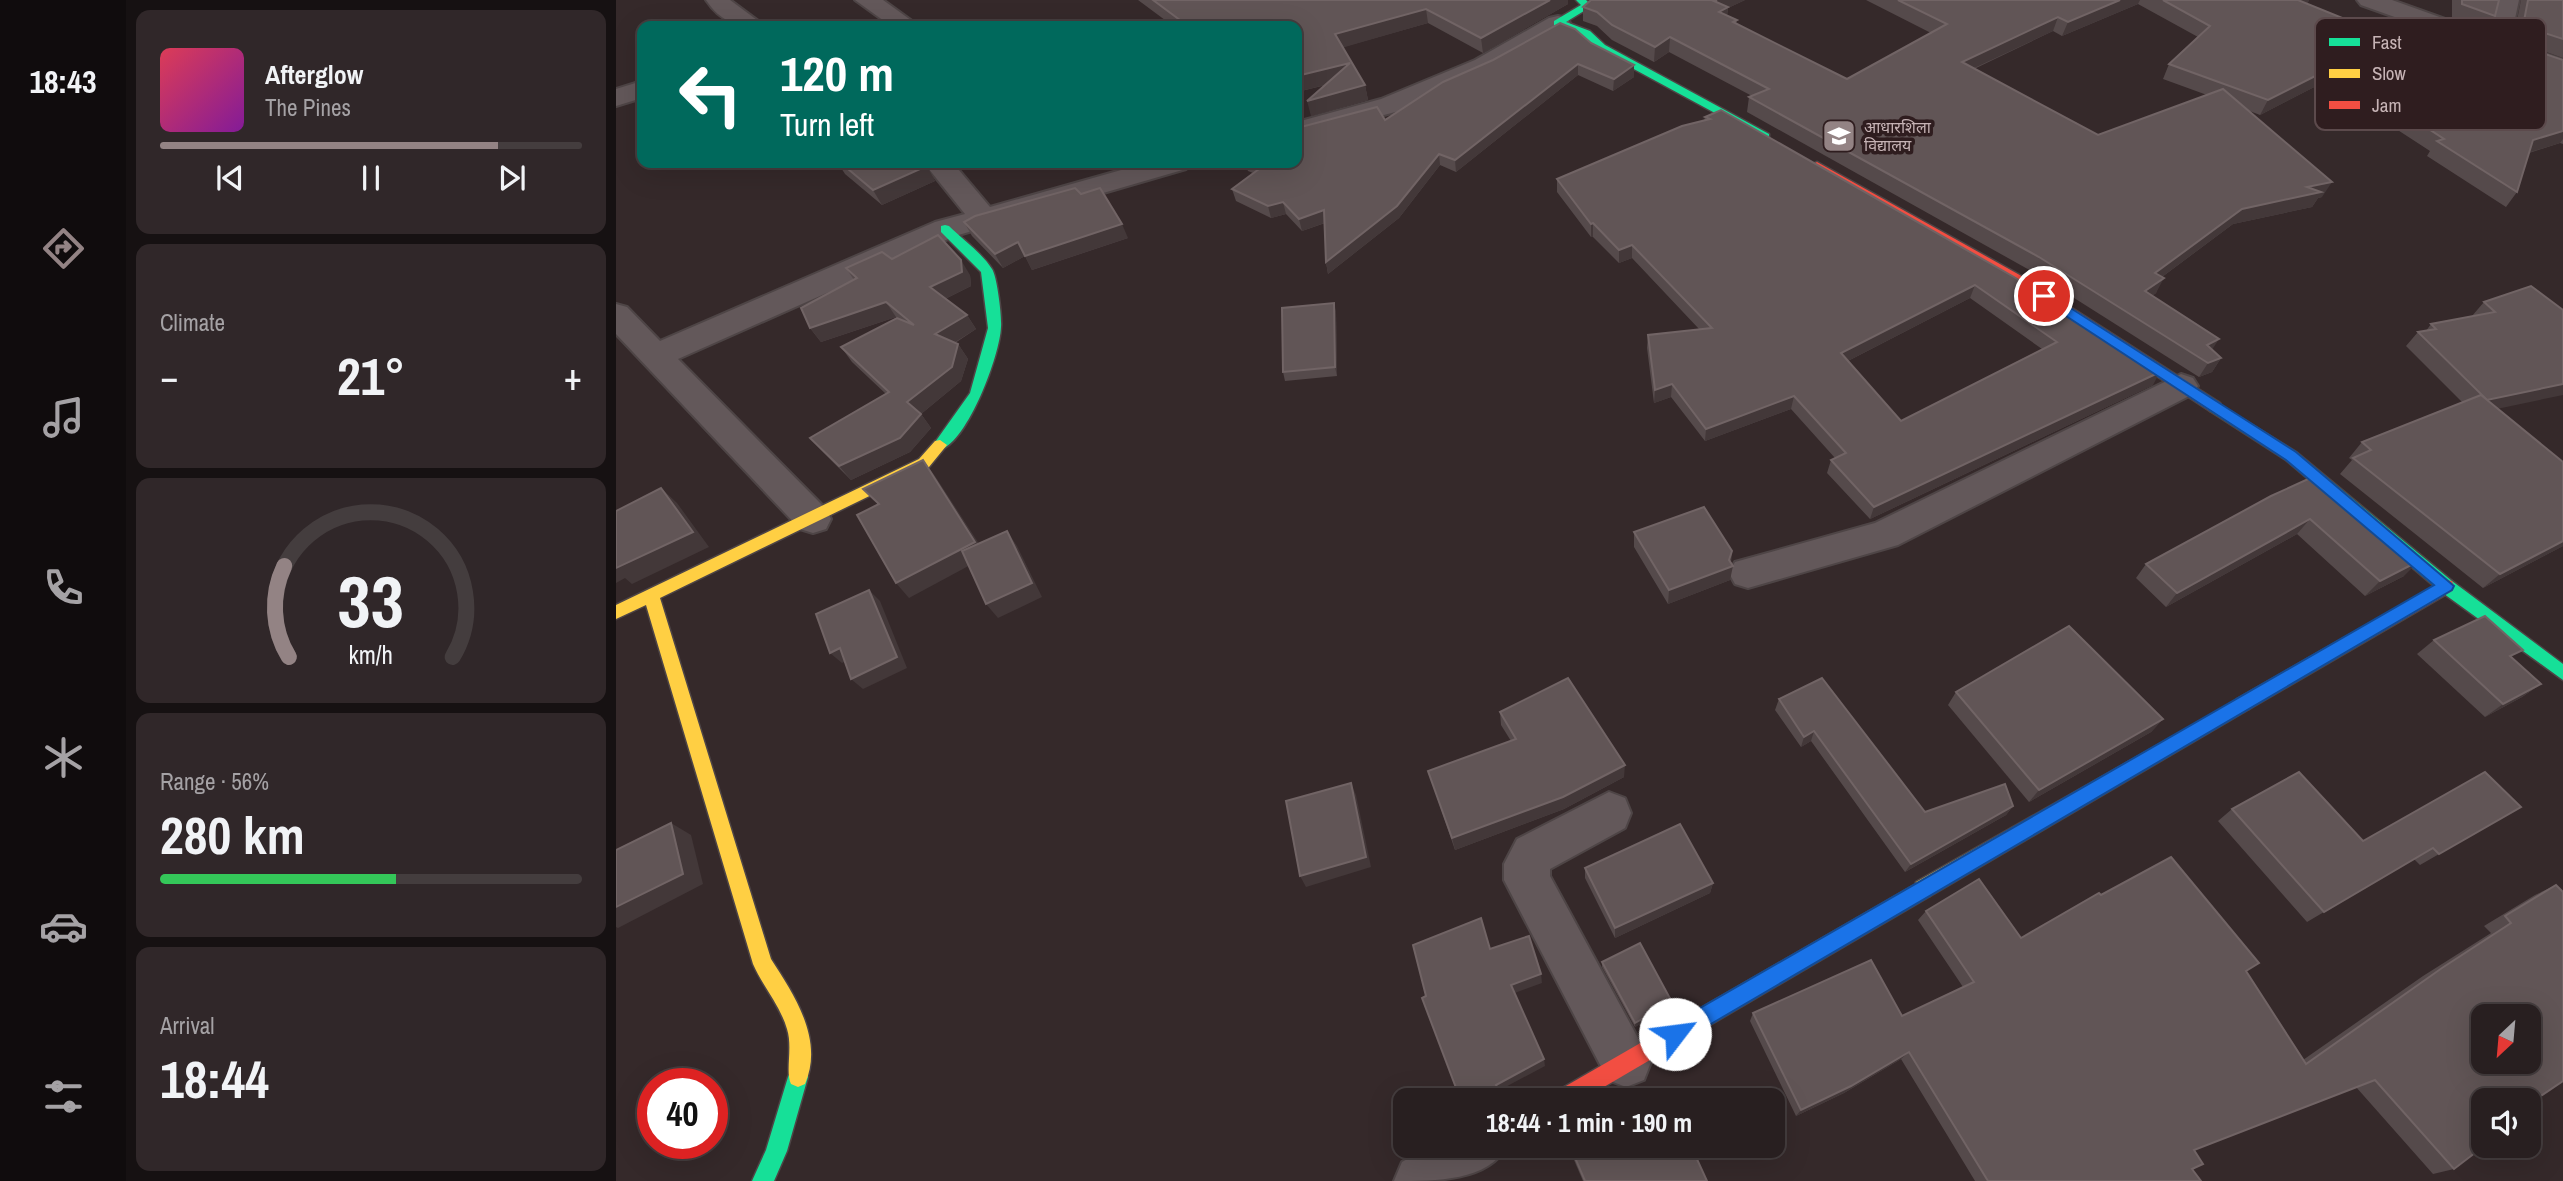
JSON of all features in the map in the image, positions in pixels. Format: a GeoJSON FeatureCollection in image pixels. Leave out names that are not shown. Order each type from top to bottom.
{"type":"FeatureCollection","features":[{"type":"Feature","properties":{"kind":"street"},"geometry":{"type":"LineString","coordinates":[[718,0],[722,6],[745,21]]}},
{"type":"Feature","properties":{"kind":"street"},"geometry":{"type":"LineString","coordinates":[[867,0],[899,21]]}},
{"type":"Feature","properties":{"kind":"street"},"geometry":{"type":"LineString","coordinates":[[2369,0],[2419,18]]}},
{"type":"Feature","properties":{"kind":"street"},"geometry":{"type":"LineString","coordinates":[[2503,18],[2507,0]]}},
{"type":"Feature","properties":{"kind":"street"},"geometry":{"type":"LineString","coordinates":[[1302,129],[1390,105],[1484,65],[1589,2]]}},
{"type":"Feature","properties":{"kind":"street"},"geometry":{"type":"LineString","coordinates":[[1558,23],[1586,33],[1601,47],[1779,144]]}},
{"type":"Feature","properties":{"kind":"street"},"geometry":{"type":"LineString","coordinates":[[2546,63],[2563,69]]}},
{"type":"Feature","properties":{"kind":"street"},"geometry":{"type":"LineString","coordinates":[[616,98],[637,91]]}},
{"type":"Feature","properties":{"kind":"street"},"geometry":{"type":"LineString","coordinates":[[1804,158],[2021,281],[2291,456],[2446,586],[2563,673]]}},
{"type":"Feature","properties":{"kind":"street"},"geometry":{"type":"LineString","coordinates":[[942,168],[982,216]]}},
{"type":"Feature","properties":{"kind":"street"},"geometry":{"type":"LineString","coordinates":[[657,355],[945,229],[982,216],[1158,168]]}},
{"type":"Feature","properties":{"kind":"street"},"geometry":{"type":"LineString","coordinates":[[616,612],[924,463],[958,425],[977,394],[995,328],[987,271],[945,229]]}},
{"type":"Feature","properties":{"kind":"street"},"geometry":{"type":"LineString","coordinates":[[616,315],[813,519]]}},
{"type":"Feature","properties":{"kind":"street"},"geometry":{"type":"LineString","coordinates":[[1748,573],[1885,535],[2181,386]]}},
{"type":"Feature","properties":{"kind":"street"},"geometry":{"type":"LineString","coordinates":[[1581,1088],[2446,586]]}},
{"type":"Feature","properties":{"kind":"street"},"geometry":{"type":"LineString","coordinates":[[652,596],[763,964],[793,1012],[804,1058],[776,1151],[764,1181]]}},
{"type":"Feature","properties":{"kind":"street"},"geometry":{"type":"LineString","coordinates":[[1609,813],[1533,855],[1527,864],[1527,880],[1626,1062]]}},
{"type":"Feature","properties":{"kind":"street"},"geometry":{"type":"LineString","coordinates":[[1421,1181],[1460,1158]]}},
{"type":"Feature","properties":{"kind":"building"},"geometry":{"type":"Polygon","coordinates":[[[1153,0],[1550,0],[1481,38],[1426,9],[1335,34],[1365,85],[1307,101],[1350,63],[1302,75],[1302,21],[1181,21],[1153,0]]]}},
{"type":"Feature","properties":{"kind":"building"},"geometry":{"type":"Polygon","coordinates":[[[1591,0],[1717,0],[1714,1],[1728,7],[1719,12],[1737,20],[1733,22],[1847,79],[1947,24],[1898,0],[2120,0],[2068,22],[2058,17],[1962,62],[2098,135],[2223,89],[2332,182],[2307,187],[2321,192],[2242,209],[2155,273],[2164,278],[2145,291],[2219,339],[2207,345],[2221,358],[2208,363],[2039,257],[1749,97],[1769,89],[1670,37],[1655,47],[1612,25],[1597,12],[1583,7],[1591,0]]]}},
{"type":"Feature","properties":{"kind":"building"},"geometry":{"type":"Polygon","coordinates":[[[2163,0],[2298,0],[2342,18],[2315,18],[2315,76],[2268,100],[2169,64],[2210,26],[2163,0]]]}},
{"type":"Feature","properties":{"kind":"building"},"geometry":{"type":"Polygon","coordinates":[[[2462,0],[2499,0],[2495,16],[2462,4],[2462,0]]]}},
{"type":"Feature","properties":{"kind":"building"},"geometry":{"type":"Polygon","coordinates":[[[2528,0],[2563,0],[2563,39],[2546,33],[2546,18],[2525,18],[2528,0]]]}},
{"type":"Feature","properties":{"kind":"building"},"geometry":{"type":"Polygon","coordinates":[[[1560,23],[1575,29],[1591,43],[1634,65],[1614,79],[1578,64],[1455,160],[1439,154],[1397,206],[1326,262],[1324,210],[1299,219],[1283,202],[1268,206],[1232,189],[1260,168],[1302,168],[1302,127],[1377,107],[1385,120],[1443,82],[1493,60],[1560,23]]]}},
{"type":"Feature","properties":{"kind":"building"},"geometry":{"type":"Polygon","coordinates":[[[2546,54],[2563,60],[2563,131],[2533,140],[2517,192],[2437,141],[2444,139],[2430,130],[2546,130],[2546,54]]]}},
{"type":"Feature","properties":{"kind":"building"},"geometry":{"type":"Polygon","coordinates":[[[1721,110],[2014,277],[2160,372],[1874,507],[1831,460],[1846,453],[1794,396],[1706,429],[1672,384],[1655,390],[1648,335],[1712,328],[1632,245],[1619,250],[1591,224],[1557,179],[1682,126],[1710,119],[1705,117],[1721,110]],[[1975,285],[1841,353],[1901,421],[2057,342],[1975,285]]]}},
{"type":"Feature","properties":{"kind":"building"},"geometry":{"type":"Polygon","coordinates":[[[847,168],[922,168],[873,190],[847,168]]]}},
{"type":"Feature","properties":{"kind":"building"},"geometry":{"type":"Polygon","coordinates":[[[1075,188],[1081,194],[1100,188],[1122,224],[1025,256],[1018,242],[995,254],[964,222],[975,216],[1075,188]]]}},
{"type":"Feature","properties":{"kind":"building"},"geometry":{"type":"Polygon","coordinates":[[[938,235],[961,260],[962,272],[930,287],[967,315],[935,334],[958,344],[952,367],[907,402],[921,414],[900,438],[839,466],[810,438],[889,392],[841,347],[897,318],[914,325],[886,302],[810,328],[801,308],[857,278],[846,268],[882,252],[892,259],[938,235]]]}},
{"type":"Feature","properties":{"kind":"building"},"geometry":{"type":"Polygon","coordinates":[[[2531,286],[2563,310],[2563,384],[2487,400],[2418,332],[2436,329],[2431,324],[2495,312],[2484,302],[2531,286]]]}},
{"type":"Feature","properties":{"kind":"building"},"geometry":{"type":"Polygon","coordinates":[[[1334,303],[1335,367],[1283,372],[1282,308],[1334,303]]]}},
{"type":"Feature","properties":{"kind":"building"},"geometry":{"type":"Polygon","coordinates":[[[2481,395],[2563,462],[2563,541],[2500,574],[2353,458],[2371,450],[2362,442],[2481,395]]]}},
{"type":"Feature","properties":{"kind":"building"},"geometry":{"type":"Polygon","coordinates":[[[923,460],[975,542],[896,583],[857,515],[879,504],[863,489],[923,460]]]}},
{"type":"Feature","properties":{"kind":"building"},"geometry":{"type":"Polygon","coordinates":[[[2317,475],[2419,561],[2380,581],[2310,519],[2177,593],[2146,564],[2271,496],[2317,475]]]}},
{"type":"Feature","properties":{"kind":"building"},"geometry":{"type":"Polygon","coordinates":[[[661,488],[693,532],[616,568],[616,511],[661,488]]]}},
{"type":"Feature","properties":{"kind":"building"},"geometry":{"type":"Polygon","coordinates":[[[1704,507],[1732,551],[1729,560],[1733,566],[1669,590],[1634,532],[1704,507]]]}},
{"type":"Feature","properties":{"kind":"building"},"geometry":{"type":"Polygon","coordinates":[[[1007,531],[1032,583],[986,604],[962,551],[1007,531]]]}},
{"type":"Feature","properties":{"kind":"building"},"geometry":{"type":"Polygon","coordinates":[[[869,590],[897,657],[851,679],[840,648],[830,653],[816,614],[869,590]]]}},
{"type":"Feature","properties":{"kind":"building"},"geometry":{"type":"Polygon","coordinates":[[[2485,616],[2523,650],[2510,656],[2541,684],[2503,704],[2434,640],[2485,616]]]}},
{"type":"Feature","properties":{"kind":"building"},"geometry":{"type":"Polygon","coordinates":[[[2069,626],[2163,719],[2039,790],[1956,692],[2069,626]]]}},
{"type":"Feature","properties":{"kind":"building"},"geometry":{"type":"Polygon","coordinates":[[[1568,678],[1625,765],[1563,797],[1452,838],[1428,771],[1516,739],[1500,712],[1568,678]]]}},
{"type":"Feature","properties":{"kind":"building"},"geometry":{"type":"Polygon","coordinates":[[[1822,678],[1925,812],[2005,784],[2013,806],[1911,864],[1814,731],[1804,737],[1779,699],[1822,678]]]}},
{"type":"Feature","properties":{"kind":"building"},"geometry":{"type":"Polygon","coordinates":[[[2299,772],[2363,841],[2485,772],[2521,807],[2439,854],[2433,848],[2324,912],[2232,809],[2299,772]]]}},
{"type":"Feature","properties":{"kind":"building"},"geometry":{"type":"Polygon","coordinates":[[[1351,783],[1366,857],[1300,876],[1286,801],[1351,783]]]}},
{"type":"Feature","properties":{"kind":"building"},"geometry":{"type":"Polygon","coordinates":[[[671,823],[683,874],[616,907],[616,850],[671,823]]]}},
{"type":"Feature","properties":{"kind":"building"},"geometry":{"type":"Polygon","coordinates":[[[1680,824],[1713,883],[1615,928],[1585,868],[1680,824]]]}},
{"type":"Feature","properties":{"kind":"building"},"geometry":{"type":"Polygon","coordinates":[[[2171,857],[2259,963],[2246,971],[2306,1064],[2511,923],[2505,916],[2556,885],[2563,892],[2563,1081],[2541,1096],[2541,1088],[2471,1088],[2471,1156],[2454,1169],[2375,1080],[2194,1150],[2203,1164],[2192,1169],[2201,1181],[1988,1181],[1909,1052],[1851,1086],[1801,1110],[1753,1013],[1871,960],[1902,1016],[1974,982],[1926,911],[1979,879],[2021,938],[2099,893],[2101,895],[2171,857]]]}},
{"type":"Feature","properties":{"kind":"building"},"geometry":{"type":"Polygon","coordinates":[[[1481,918],[1490,949],[1529,936],[1541,974],[1511,985],[1544,1059],[1496,1085],[1497,1088],[1456,1088],[1422,998],[1426,996],[1413,945],[1481,918]]]}},
{"type":"Feature","properties":{"kind":"building"},"geometry":{"type":"Polygon","coordinates":[[[1640,943],[1672,1002],[1635,1023],[1602,962],[1640,943]]]}},
{"type":"Feature","properties":{"kind":"building"},"geometry":{"type":"Polygon","coordinates":[[[1575,1158],[1696,1158],[1707,1181],[1585,1181],[1575,1158]]]}},
{"type":"Feature","properties":{"kind":"traffic: fast"},"geometry":{"type":"LineString","coordinates":[[1581,0],[1587,6],[1558,23],[1586,33],[1601,47],[1765,136]]}},
{"type":"Feature","properties":{"kind":"traffic: fast"},"geometry":{"type":"LineString","coordinates":[[940,445],[958,424],[977,394],[995,328],[987,271],[945,229]]}},
{"type":"Feature","properties":{"kind":"traffic: fast"},"geometry":{"type":"LineString","coordinates":[[2215,407],[2291,456],[2446,586],[2563,673]]}},
{"type":"Feature","properties":{"kind":"traffic: fast"},"geometry":{"type":"LineString","coordinates":[[763,1181],[776,1151],[798,1077]]}},
{"type":"Feature","properties":{"kind":"traffic: slow"},"geometry":{"type":"LineString","coordinates":[[616,612],[924,463],[940,445]]}},
{"type":"Feature","properties":{"kind":"traffic: slow"},"geometry":{"type":"LineString","coordinates":[[651,596],[763,964],[794,1018],[801,1047],[798,1077]]}},
{"type":"Feature","properties":{"kind":"traffic: slow"},"geometry":{"type":"LineString","coordinates":[[1923,889],[2243,704]]}},
{"type":"Feature","properties":{"kind":"traffic: jam"},"geometry":{"type":"LineString","coordinates":[[1817,165],[2021,281],[2215,407]]}},
{"type":"Feature","properties":{"kind":"traffic: jam"},"geometry":{"type":"LineString","coordinates":[[2243,704],[2446,586]]}},
{"type":"Feature","properties":{"kind":"traffic: jam"},"geometry":{"type":"LineString","coordinates":[[1581,1088],[1923,889]]}},
{"type":"Feature","properties":{"kind":"place","name":"आधारशिला विद्यालय"},"geometry":{"type":"Point","coordinates":[1839,136]}},
{"type":"Feature","properties":{"kind":"route"},"geometry":{"type":"LineString","coordinates":[[1675,1034],[2446,586],[2291,456],[2044,296]]}}]}
